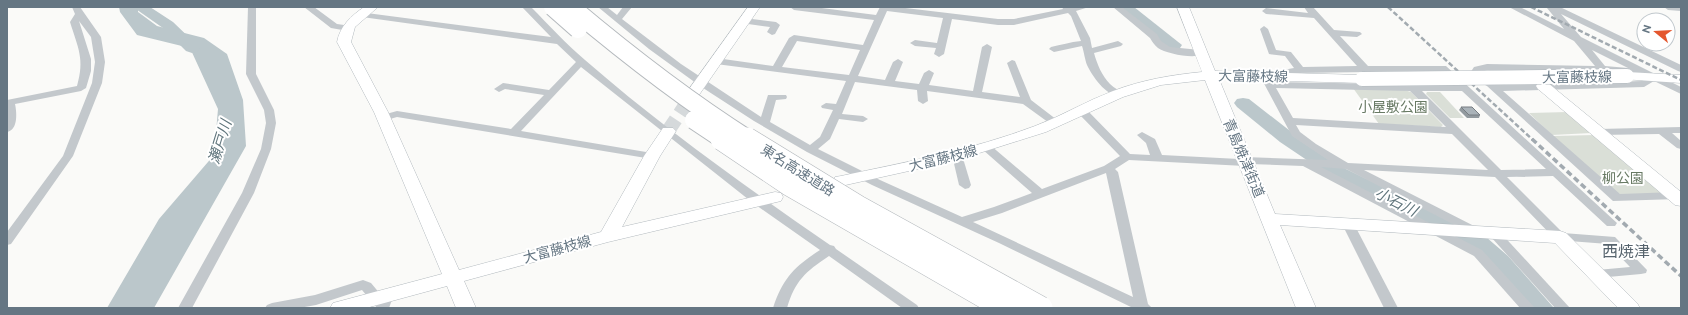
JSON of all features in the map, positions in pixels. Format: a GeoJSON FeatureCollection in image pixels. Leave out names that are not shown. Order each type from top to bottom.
{"type":"FeatureCollection","features":[{"type":"Feature","properties":{"kind":"highway","name":"東名高速道路"},"geometry":{"type":"LineString","coordinates":[[553,7],[571,24],[670,102],[761,167],[901,250],[1004,308]]}},
{"type":"Feature","properties":{"kind":"highway","name":"東名高速道路"},"geometry":{"type":"LineString","coordinates":[[571,7],[626,53],[723,122],[851,203],[1041,308]]}},
{"type":"Feature","properties":{"kind":"main road"},"geometry":{"type":"LineString","coordinates":[[697,87],[754,7]]}},
{"type":"Feature","properties":{"kind":"main road","name":"青島焼津街道"},"geometry":{"type":"LineString","coordinates":[[1183,7],[1244,161],[1306,308]]}},
{"type":"Feature","properties":{"kind":"main road"},"geometry":{"type":"LineString","coordinates":[[367,10],[348,28],[345,36],[347,49],[384,118],[466,308]]}},
{"type":"Feature","properties":{"kind":"main road","name":"大富藤枝線"},"geometry":{"type":"LineString","coordinates":[[841,181],[986,147],[1056,123],[1118,94],[1159,81],[1209,75],[1268,81],[1364,74],[1627,76],[1681,79]]}},
{"type":"Feature","properties":{"kind":"main road"},"geometry":{"type":"LineString","coordinates":[[1543,86],[1678,198]]}},
{"type":"Feature","properties":{"kind":"main road"},"geometry":{"type":"LineString","coordinates":[[608,236],[668,130]]}},
{"type":"Feature","properties":{"kind":"main road","name":"大富藤枝線"},"geometry":{"type":"LineString","coordinates":[[340,308],[381,301],[452,277],[608,236],[775,197]]}},
{"type":"Feature","properties":{"kind":"main road"},"geometry":{"type":"LineString","coordinates":[[1269,219],[1560,237],[1630,308]]}},
{"type":"Feature","properties":{"kind":"street"},"geometry":{"type":"LineString","coordinates":[[185,308],[248,193],[266,149],[271,123],[269,110],[251,74],[252,7]]}},
{"type":"Feature","properties":{"kind":"street"},"geometry":{"type":"LineString","coordinates":[[308,7],[334,26],[348,28]]}},
{"type":"Feature","properties":{"kind":"street"},"geometry":{"type":"LineString","coordinates":[[526,7],[581,62],[757,200],[830,249],[912,308]]}},
{"type":"Feature","properties":{"kind":"street"},"geometry":{"type":"LineString","coordinates":[[602,7],[697,87],[863,177],[961,221],[1143,307]]}},
{"type":"Feature","properties":{"kind":"street"},"geometry":{"type":"LineString","coordinates":[[602,22],[615,19],[628,7]]}},
{"type":"Feature","properties":{"kind":"street"},"geometry":{"type":"LineString","coordinates":[[794,7],[880,18]]}},
{"type":"Feature","properties":{"kind":"street"},"geometry":{"type":"LineString","coordinates":[[811,150],[825,139],[867,48],[884,7],[998,22],[1009,22],[1068,9],[1085,7]]}},
{"type":"Feature","properties":{"kind":"street"},"geometry":{"type":"LineString","coordinates":[[1117,7],[1154,36],[1156,41],[1166,50],[1200,53]]}},
{"type":"Feature","properties":{"kind":"street"},"geometry":{"type":"LineString","coordinates":[[1308,7],[1332,32],[1364,74]]}},
{"type":"Feature","properties":{"kind":"street"},"geometry":{"type":"LineString","coordinates":[[1513,7],[1681,91]]}},
{"type":"Feature","properties":{"kind":"street"},"geometry":{"type":"LineString","coordinates":[[1552,7],[1574,37],[1602,68]]}},
{"type":"Feature","properties":{"kind":"street"},"geometry":{"type":"LineString","coordinates":[[1552,7],[1681,69]]}},
{"type":"Feature","properties":{"kind":"street"},"geometry":{"type":"LineString","coordinates":[[1668,7],[1681,8]]}},
{"type":"Feature","properties":{"kind":"street"},"geometry":{"type":"LineString","coordinates":[[1068,9],[1075,14],[1085,38],[1092,65],[1107,87],[1118,94]]}},
{"type":"Feature","properties":{"kind":"street"},"geometry":{"type":"LineString","coordinates":[[367,10],[557,39],[566,34]]}},
{"type":"Feature","properties":{"kind":"street"},"geometry":{"type":"LineString","coordinates":[[7,129],[12,115],[8,103],[81,88],[86,71],[86,59],[74,22],[78,11]]}},
{"type":"Feature","properties":{"kind":"street"},"geometry":{"type":"LineString","coordinates":[[7,241],[68,156],[97,83],[100,62],[96,37],[78,11]]}},
{"type":"Feature","properties":{"kind":"street"},"geometry":{"type":"LineString","coordinates":[[1266,11],[1316,16]]}},
{"type":"Feature","properties":{"kind":"street"},"geometry":{"type":"LineString","coordinates":[[915,43],[940,50],[948,16]]}},
{"type":"Feature","properties":{"kind":"street"},"geometry":{"type":"LineString","coordinates":[[744,21],[776,25],[772,32]]}},
{"type":"Feature","properties":{"kind":"street"},"geometry":{"type":"LineString","coordinates":[[1264,29],[1272,52],[1288,54],[1300,70]]}},
{"type":"Feature","properties":{"kind":"street"},"geometry":{"type":"LineString","coordinates":[[1332,32],[1357,34]]}},
{"type":"Feature","properties":{"kind":"street"},"geometry":{"type":"LineString","coordinates":[[776,69],[794,38],[867,48]]}},
{"type":"Feature","properties":{"kind":"street"},"geometry":{"type":"LineString","coordinates":[[1054,48],[1065,48],[1068,44],[1087,47],[1118,44]]}},
{"type":"Feature","properties":{"kind":"street"},"geometry":{"type":"LineString","coordinates":[[977,94],[987,48]]}},
{"type":"Feature","properties":{"kind":"street"},"geometry":{"type":"LineString","coordinates":[[716,61],[1026,101],[1056,123]]}},
{"type":"Feature","properties":{"kind":"street"},"geometry":{"type":"LineString","coordinates":[[513,132],[581,62]]}},
{"type":"Feature","properties":{"kind":"street"},"geometry":{"type":"LineString","coordinates":[[889,84],[898,62]]}},
{"type":"Feature","properties":{"kind":"street"},"geometry":{"type":"LineString","coordinates":[[1012,63],[1026,101]]}},
{"type":"Feature","properties":{"kind":"street"},"geometry":{"type":"LineString","coordinates":[[1487,67],[1602,68],[1627,70],[1654,77],[1644,84],[1505,88],[1482,80],[1475,73],[1477,69],[1487,67]]}},
{"type":"Feature","properties":{"kind":"street"},"geometry":{"type":"LineString","coordinates":[[1268,81],[1300,70],[1364,74],[1443,68],[1610,224]]}},
{"type":"Feature","properties":{"kind":"street"},"geometry":{"type":"LineString","coordinates":[[923,101],[922,90],[929,73]]}},
{"type":"Feature","properties":{"kind":"street"},"geometry":{"type":"LineString","coordinates":[[1268,81],[1383,86],[1414,89],[1464,88]]}},
{"type":"Feature","properties":{"kind":"street"},"geometry":{"type":"LineString","coordinates":[[1268,81],[1296,134],[1342,165],[1487,233],[1563,308]]}},
{"type":"Feature","properties":{"kind":"street"},"geometry":{"type":"LineString","coordinates":[[1490,84],[1617,198],[1678,198]]}},
{"type":"Feature","properties":{"kind":"street"},"geometry":{"type":"LineString","coordinates":[[499,90],[504,86],[552,93]]}},
{"type":"Feature","properties":{"kind":"street"},"geometry":{"type":"LineString","coordinates":[[1414,89],[1496,174],[1560,237],[1611,240],[1641,270],[1597,274]]}},
{"type":"Feature","properties":{"kind":"street"},"geometry":{"type":"LineString","coordinates":[[765,123],[772,97],[782,97]]}},
{"type":"Feature","properties":{"kind":"street"},"geometry":{"type":"LineString","coordinates":[[826,106],[863,119]]}},
{"type":"Feature","properties":{"kind":"street"},"geometry":{"type":"LineString","coordinates":[[1082,111],[1127,157]]}},
{"type":"Feature","properties":{"kind":"street"},"geometry":{"type":"LineString","coordinates":[[384,118],[397,114],[652,156]]}},
{"type":"Feature","properties":{"kind":"street"},"geometry":{"type":"LineString","coordinates":[[1290,121],[1456,131]]}},
{"type":"Feature","properties":{"kind":"street"},"geometry":{"type":"LineString","coordinates":[[1599,132],[1681,130]]}},
{"type":"Feature","properties":{"kind":"street"},"geometry":{"type":"LineString","coordinates":[[1662,131],[1681,146]]}},
{"type":"Feature","properties":{"kind":"street"},"geometry":{"type":"LineString","coordinates":[[1142,135],[1151,141],[1157,158]]}},
{"type":"Feature","properties":{"kind":"street"},"geometry":{"type":"LineString","coordinates":[[986,147],[1040,194]]}},
{"type":"Feature","properties":{"kind":"street"},"geometry":{"type":"LineString","coordinates":[[956,155],[965,185]]}},
{"type":"Feature","properties":{"kind":"street"},"geometry":{"type":"LineString","coordinates":[[961,221],[998,210],[1108,168],[1127,157],[1307,162],[1496,174],[1555,172]]}},
{"type":"Feature","properties":{"kind":"street"},"geometry":{"type":"LineString","coordinates":[[1307,162],[1430,230],[1468,247],[1485,259],[1528,308]]}},
{"type":"Feature","properties":{"kind":"street"},"geometry":{"type":"LineString","coordinates":[[1108,168],[1112,172],[1143,307]]}},
{"type":"Feature","properties":{"kind":"street"},"geometry":{"type":"LineString","coordinates":[[1348,224],[1391,308]]}},
{"type":"Feature","properties":{"kind":"street"},"geometry":{"type":"LineString","coordinates":[[780,308],[786,285],[802,268],[830,249]]}},
{"type":"Feature","properties":{"kind":"street"},"geometry":{"type":"LineString","coordinates":[[272,308],[316,300],[363,285],[366,286],[381,301]]}},
{"type":"Feature","properties":{"kind":"green space","name":"小屋敷公園"},"geometry":{"type":"Polygon","coordinates":[[[1353,88],[1404,90],[1411,92],[1443,125],[1441,127],[1379,124],[1353,88]]]}},
{"type":"Feature","properties":{"kind":"green space"},"geometry":{"type":"Polygon","coordinates":[[[1427,92],[1440,92],[1464,118],[1450,118],[1426,94],[1427,92]]]}},
{"type":"Feature","properties":{"kind":"green space"},"geometry":{"type":"Polygon","coordinates":[[[1568,112],[1591,133],[1552,135],[1529,113],[1568,112]]]}},
{"type":"Feature","properties":{"kind":"green space","name":"柳公園"},"geometry":{"type":"Polygon","coordinates":[[[1595,135],[1663,192],[1660,194],[1622,195],[1615,192],[1552,136],[1595,135]]]}},
{"type":"Feature","properties":{"kind":"water"},"geometry":{"type":"Polygon","coordinates":[[[119,7],[138,7],[138,12],[157,26],[204,38],[227,54],[243,100],[246,146],[154,308],[107,308],[159,219],[214,155],[218,109],[190,48],[137,35],[120,12],[119,7]]]}},
{"type":"Feature","properties":{"kind":"building"},"geometry":{"type":"Polygon","coordinates":[[[1461,107],[1472,107],[1480,115],[1469,115],[1461,107]]]}},
{"type":"Feature","properties":{"kind":"waterway","name":"瀬戸川"},"geometry":{"type":"LineString","coordinates":[[140,7],[168,25],[192,48]]}},
{"type":"Feature","properties":{"kind":"waterway","name":"小石川"},"geometry":{"type":"LineString","coordinates":[[1125,7],[1174,45]]}},
{"type":"Feature","properties":{"kind":"waterway","name":"小石川"},"geometry":{"type":"LineString","coordinates":[[1243,103],[1287,138],[1339,173],[1478,242],[1500,261],[1542,308]]}},
{"type":"Feature","properties":{"kind":"tunnel"},"geometry":{"type":"LineString","coordinates":[[668,131],[694,92]]}},
{"type":"Feature","properties":{"kind":"railway"},"geometry":{"type":"LineString","coordinates":[[1388,7],[1533,140]]}},
{"type":"Feature","properties":{"kind":"railway"},"geometry":{"type":"LineString","coordinates":[[1531,7],[1681,80]]}},
{"type":"Feature","properties":{"kind":"railway"},"geometry":{"type":"LineString","coordinates":[[1532,139],[1681,276]]}},
{"type":"Feature","properties":{"kind":"district","name":"西焼津"},"geometry":{"type":"Point","coordinates":[1626,251]}}]}
